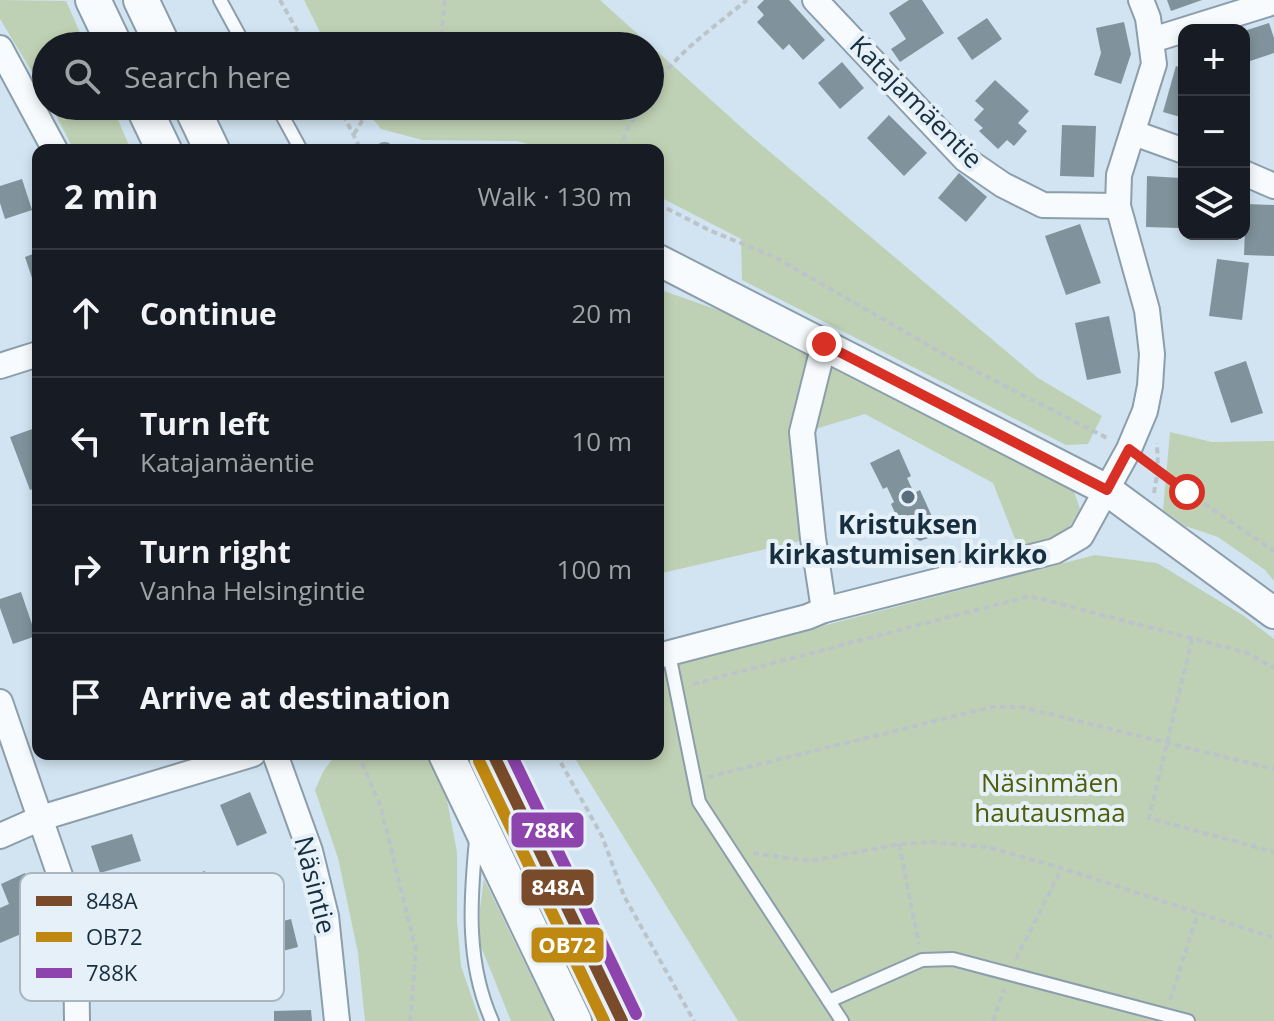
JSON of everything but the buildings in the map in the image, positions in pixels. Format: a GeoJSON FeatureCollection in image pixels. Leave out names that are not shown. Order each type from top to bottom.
{"type":"FeatureCollection","features":[{"type":"Feature","properties":{"kind":"main road"},"geometry":{"type":"LineString","coordinates":[[93,0],[108,32]]}},
{"type":"Feature","properties":{"kind":"main road"},"geometry":{"type":"LineString","coordinates":[[141,0],[156,32]]}},
{"type":"Feature","properties":{"kind":"main road"},"geometry":{"type":"LineString","coordinates":[[150,120],[161,144]]}},
{"type":"Feature","properties":{"kind":"main road"},"geometry":{"type":"LineString","coordinates":[[198,120],[209,144]]}},
{"type":"Feature","properties":{"kind":"main road"},"geometry":{"type":"LineString","coordinates":[[449,760],[574,1021]]}},
{"type":"Feature","properties":{"kind":"main road"},"geometry":{"type":"LineString","coordinates":[[496,760],[622,1021]]}},
{"type":"Feature","properties":{"kind":"street","name":"Katajamäentie"},"geometry":{"type":"LineString","coordinates":[[815,0],[965,159],[1003,185],[1043,205],[1118,206]]}},
{"type":"Feature","properties":{"kind":"street"},"geometry":{"type":"LineString","coordinates":[[664,655],[1055,551],[1081,536],[1129,449],[1145,411],[1150,386],[1152,354],[1147,310],[1118,206],[1119,175],[1154,64],[1152,40],[1141,0]]}},
{"type":"Feature","properties":{"kind":"street"},"geometry":{"type":"LineString","coordinates":[[1152,40],[1274,2]]}},
{"type":"Feature","properties":{"kind":"street"},"geometry":{"type":"LineString","coordinates":[[0,48],[32,107]]}},
{"type":"Feature","properties":{"kind":"street"},"geometry":{"type":"LineString","coordinates":[[39,120],[52,144]]}},
{"type":"Feature","properties":{"kind":"street"},"geometry":{"type":"LineString","coordinates":[[1134,133],[1178,149]]}},
{"type":"Feature","properties":{"kind":"street"},"geometry":{"type":"LineString","coordinates":[[1250,176],[1274,186]]}},
{"type":"Feature","properties":{"kind":"street"},"geometry":{"type":"LineString","coordinates":[[664,263],[1107,490],[1274,613]]}},
{"type":"Feature","properties":{"kind":"street"},"geometry":{"type":"LineString","coordinates":[[824,344],[802,432],[824,610]]}},
{"type":"Feature","properties":{"kind":"street"},"geometry":{"type":"LineString","coordinates":[[0,366],[32,356]]}},
{"type":"Feature","properties":{"kind":"street"},"geometry":{"type":"LineString","coordinates":[[0,702],[59,873]]}},
{"type":"Feature","properties":{"kind":"street"},"geometry":{"type":"LineString","coordinates":[[0,836],[41,818],[233,760]]}},
{"type":"Feature","properties":{"kind":"street","name":"Näsintie"},"geometry":{"type":"LineString","coordinates":[[277,760],[310,851],[326,916],[337,1021]]}},
{"type":"Feature","properties":{"kind":"street"},"geometry":{"type":"LineString","coordinates":[[77,1001],[77,1021]]}},
{"type":"Feature","properties":{"kind":"lane"},"geometry":{"type":"LineString","coordinates":[[220,0],[237,32]]}},
{"type":"Feature","properties":{"kind":"lane"},"geometry":{"type":"LineString","coordinates":[[285,120],[298,144]]}},
{"type":"Feature","properties":{"kind":"lane"},"geometry":{"type":"LineString","coordinates":[[664,658],[675,689],[699,802],[842,1021]]}},
{"type":"Feature","properties":{"kind":"lane"},"geometry":{"type":"LineString","coordinates":[[478,821],[472,886],[472,956],[483,1002],[492,1021]]}},
{"type":"Feature","properties":{"kind":"lane"},"geometry":{"type":"LineString","coordinates":[[829,1001],[922,960],[953,959],[1188,1021]]}},
{"type":"Feature","properties":{"kind":"path"},"geometry":{"type":"LineString","coordinates":[[280,0],[298,32]]}},
{"type":"Feature","properties":{"kind":"path"},"geometry":{"type":"LineString","coordinates":[[442,32],[445,0]]}},
{"type":"Feature","properties":{"kind":"path"},"geometry":{"type":"LineString","coordinates":[[664,74],[686,51],[747,0]]}},
{"type":"Feature","properties":{"kind":"path"},"geometry":{"type":"LineString","coordinates":[[346,120],[358,144]]}},
{"type":"Feature","properties":{"kind":"path"},"geometry":{"type":"LineString","coordinates":[[354,134],[363,120]]}},
{"type":"Feature","properties":{"kind":"path"},"geometry":{"type":"LineString","coordinates":[[623,144],[633,120]]}},
{"type":"Feature","properties":{"kind":"path"},"geometry":{"type":"LineString","coordinates":[[664,207],[711,231],[775,257],[954,360],[1129,449],[1274,551]]}},
{"type":"Feature","properties":{"kind":"path"},"geometry":{"type":"LineString","coordinates":[[675,689],[1030,596],[1248,653],[1274,668]]}},
{"type":"Feature","properties":{"kind":"path"},"geometry":{"type":"LineString","coordinates":[[1192,639],[1149,818],[1274,852]]}},
{"type":"Feature","properties":{"kind":"path"},"geometry":{"type":"LineString","coordinates":[[694,780],[992,707],[1021,707],[1274,769]]}},
{"type":"Feature","properties":{"kind":"path"},"geometry":{"type":"LineString","coordinates":[[361,760],[381,807],[416,951],[410,1021]]}},
{"type":"Feature","properties":{"kind":"path"},"geometry":{"type":"LineString","coordinates":[[559,760],[602,836],[624,896],[694,1021]]}},
{"type":"Feature","properties":{"kind":"path"},"geometry":{"type":"LineString","coordinates":[[731,850],[811,861],[899,844],[931,842],[986,847],[1062,868],[1274,938]]}},
{"type":"Feature","properties":{"kind":"path"},"geometry":{"type":"LineString","coordinates":[[899,844],[922,960]]}},
{"type":"Feature","properties":{"kind":"path"},"geometry":{"type":"LineString","coordinates":[[993,1021],[1009,973],[1062,868]]}},
{"type":"Feature","properties":{"kind":"path"},"geometry":{"type":"LineString","coordinates":[[1165,1015],[1198,912]]}},
{"type":"Feature","properties":{"kind":"green space"},"geometry":{"type":"Polygon","coordinates":[[[0,0],[66,1],[80,32],[32,32],[32,72],[0,19],[0,0]]]}},
{"type":"Feature","properties":{"kind":"green space"},"geometry":{"type":"Polygon","coordinates":[[[304,0],[600,0],[636,32],[320,32],[304,0]]]}},
{"type":"Feature","properties":{"kind":"green space"},"geometry":{"type":"Polygon","coordinates":[[[664,58],[751,136],[1038,378],[1102,416],[1088,444],[1066,445],[742,280],[741,239],[664,199],[664,144],[422,140],[381,129],[374,120],[664,120],[664,58]]]}},
{"type":"Feature","properties":{"kind":"green space"},"geometry":{"type":"Polygon","coordinates":[[[58,120],[118,120],[128,144],[71,144],[58,120]]]}},
{"type":"Feature","properties":{"kind":"green space"},"geometry":{"type":"Polygon","coordinates":[[[664,291],[781,332],[1073,489],[1080,509],[1055,551],[1023,559],[993,483],[865,414],[802,433],[813,538],[664,573],[664,291]]]}},
{"type":"Feature","properties":{"kind":"green space"},"geometry":{"type":"Polygon","coordinates":[[[1170,432],[1212,442],[1274,441],[1274,581],[1265,570],[1218,537],[1185,526],[1163,510],[1170,432]]]}},
{"type":"Feature","properties":{"kind":"green space","name":"Näsinmäen hautausmaa"},"geometry":{"type":"Polygon","coordinates":[[[1095,555],[1157,563],[1244,616],[1274,639],[1274,1021],[738,1021],[576,760],[664,760],[664,667],[1095,555]]]}},
{"type":"Feature","properties":{"kind":"green space"},"geometry":{"type":"Polygon","coordinates":[[[332,760],[430,760],[446,795],[457,852],[457,921],[461,966],[480,1021],[365,1021],[358,953],[338,858],[315,790],[332,760]]]}},
{"type":"Feature","properties":{"kind":"green space"},"geometry":{"type":"Polygon","coordinates":[[[484,879],[553,1021],[511,1021],[480,944],[484,879]]]}},
{"type":"Feature","properties":{"kind":"transit line","name":"848A"},"geometry":{"type":"LineString","coordinates":[[496,760],[622,1021]]}},
{"type":"Feature","properties":{"kind":"transit line","name":"788K"},"geometry":{"type":"LineString","coordinates":[[514,760],[636,1014]]}},
{"type":"Feature","properties":{"kind":"transit line","name":"OB72"},"geometry":{"type":"LineString","coordinates":[[479,761],[604,1021]]}},
{"type":"Feature","properties":{"kind":"place","name":"Kristuksen kirkastumisen kirkko"},"geometry":{"type":"Point","coordinates":[908,497]}},
{"type":"Feature","properties":{"kind":"route"},"geometry":{"type":"LineString","coordinates":[[824,344],[1107,490],[1129,449],[1187,492]]}}]}
